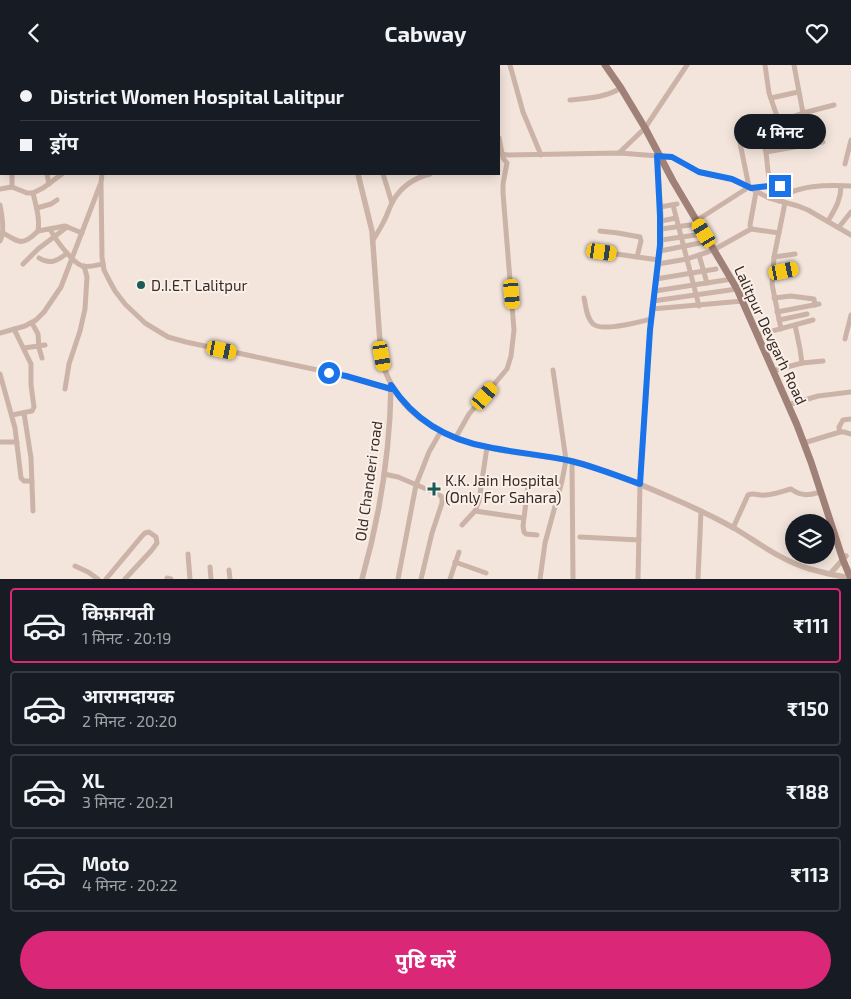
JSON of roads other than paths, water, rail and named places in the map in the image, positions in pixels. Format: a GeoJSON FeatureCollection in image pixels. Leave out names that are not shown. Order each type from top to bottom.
{"type":"FeatureCollection","features":[{"type":"Feature","properties":{"kind":"main road","name":"Lalitpur Devgarh Road"},"geometry":{"type":"LineString","coordinates":[[605,65],[646,126],[673,181],[716,249],[737,289],[797,425],[851,578]]}},
{"type":"Feature","properties":{"kind":"main road"},"geometry":{"type":"LineString","coordinates":[[609,65],[646,126]]}},
{"type":"Feature","properties":{"kind":"main road"},"geometry":{"type":"LineString","coordinates":[[660,156],[743,294],[807,442],[822,483],[844,558],[851,569]]}},
{"type":"Feature","properties":{"kind":"street"},"geometry":{"type":"LineString","coordinates":[[510,65],[523,112],[541,155]]}},
{"type":"Feature","properties":{"kind":"street"},"geometry":{"type":"LineString","coordinates":[[619,153],[646,126],[687,65]]}},
{"type":"Feature","properties":{"kind":"street"},"geometry":{"type":"LineString","coordinates":[[765,65],[771,98],[779,122],[784,148]]}},
{"type":"Feature","properties":{"kind":"street"},"geometry":{"type":"LineString","coordinates":[[794,65],[803,113]]}},
{"type":"Feature","properties":{"kind":"street"},"geometry":{"type":"LineString","coordinates":[[570,101],[610,94],[621,88]]}},
{"type":"Feature","properties":{"kind":"street"},"geometry":{"type":"LineString","coordinates":[[771,98],[798,92]]}},
{"type":"Feature","properties":{"kind":"street"},"geometry":{"type":"LineString","coordinates":[[751,229],[752,189],[740,137],[803,113],[834,105]]}},
{"type":"Feature","properties":{"kind":"street"},"geometry":{"type":"LineString","coordinates":[[758,129],[766,152],[770,186]]}},
{"type":"Feature","properties":{"kind":"street"},"geometry":{"type":"LineString","coordinates":[[782,135],[814,130]]}},
{"type":"Feature","properties":{"kind":"street"},"geometry":{"type":"LineString","coordinates":[[845,164],[851,140]]}},
{"type":"Feature","properties":{"kind":"street"},"geometry":{"type":"LineString","coordinates":[[766,152],[823,142]]}},
{"type":"Feature","properties":{"kind":"street"},"geometry":{"type":"LineString","coordinates":[[453,436],[507,369],[512,356],[514,330],[503,193],[503,158],[500,143]]}},
{"type":"Feature","properties":{"kind":"street"},"geometry":{"type":"LineString","coordinates":[[503,158],[619,153],[672,157],[699,172],[732,179],[769,199],[808,210],[851,235]]}},
{"type":"Feature","properties":{"kind":"street"},"geometry":{"type":"LineString","coordinates":[[638,579],[640,484],[651,319],[661,240],[660,156]]}},
{"type":"Feature","properties":{"kind":"street"},"geometry":{"type":"LineString","coordinates":[[12,175],[12,187]]}},
{"type":"Feature","properties":{"kind":"street"},"geometry":{"type":"LineString","coordinates":[[47,175],[49,184]]}},
{"type":"Feature","properties":{"kind":"street"},"geometry":{"type":"LineString","coordinates":[[0,191],[12,187],[27,193],[33,193],[61,175]]}},
{"type":"Feature","properties":{"kind":"street"},"geometry":{"type":"LineString","coordinates":[[102,175],[103,264],[115,291],[145,323],[168,337],[186,342],[391,387]]}},
{"type":"Feature","properties":{"kind":"street"},"geometry":{"type":"LineString","coordinates":[[358,175],[367,207],[372,240],[383,367],[391,387],[410,410],[440,431],[487,447],[569,461],[600,469],[640,484],[701,511],[791,561],[809,569],[851,578]]}},
{"type":"Feature","properties":{"kind":"street"},"geometry":{"type":"LineString","coordinates":[[383,175],[392,203]]}},
{"type":"Feature","properties":{"kind":"street"},"geometry":{"type":"LineString","coordinates":[[372,240],[382,225],[392,203],[406,185],[427,175]]}},
{"type":"Feature","properties":{"kind":"street"},"geometry":{"type":"LineString","coordinates":[[0,333],[32,323],[44,311],[61,287],[93,199],[101,183]]}},
{"type":"Feature","properties":{"kind":"street"},"geometry":{"type":"LineString","coordinates":[[699,219],[752,189],[780,186],[786,195]]}},
{"type":"Feature","properties":{"kind":"street"},"geometry":{"type":"LineString","coordinates":[[828,221],[838,203],[841,186]]}},
{"type":"Feature","properties":{"kind":"street"},"geometry":{"type":"LineString","coordinates":[[780,329],[772,274],[782,202],[786,195],[794,191],[816,187],[851,186]]}},
{"type":"Feature","properties":{"kind":"street"},"geometry":{"type":"LineString","coordinates":[[33,193],[39,223],[38,231]]}},
{"type":"Feature","properties":{"kind":"street"},"geometry":{"type":"LineString","coordinates":[[37,208],[57,200]]}},
{"type":"Feature","properties":{"kind":"street"},"geometry":{"type":"LineString","coordinates":[[660,207],[675,204],[676,218],[699,306]]}},
{"type":"Feature","properties":{"kind":"street"},"geometry":{"type":"LineString","coordinates":[[0,205],[2,217],[0,241]]}},
{"type":"Feature","properties":{"kind":"street"},"geometry":{"type":"LineString","coordinates":[[839,227],[851,212]]}},
{"type":"Feature","properties":{"kind":"street"},"geometry":{"type":"LineString","coordinates":[[661,221],[676,218]]}},
{"type":"Feature","properties":{"kind":"street"},"geometry":{"type":"LineString","coordinates":[[661,229],[690,225]]}},
{"type":"Feature","properties":{"kind":"street"},"geometry":{"type":"LineString","coordinates":[[2,233],[19,242],[23,242],[38,231],[61,226],[82,233]]}},
{"type":"Feature","properties":{"kind":"street"},"geometry":{"type":"LineString","coordinates":[[23,265],[34,251],[67,227]]}},
{"type":"Feature","properties":{"kind":"street"},"geometry":{"type":"LineString","coordinates":[[50,229],[54,237],[77,263],[84,266],[103,264]]}},
{"type":"Feature","properties":{"kind":"street"},"geometry":{"type":"LineString","coordinates":[[602,252],[658,262],[687,259],[716,249],[751,229],[778,233]]}},
{"type":"Feature","properties":{"kind":"street"},"geometry":{"type":"LineString","coordinates":[[600,231],[640,237],[641,241],[637,257]]}},
{"type":"Feature","properties":{"kind":"street"},"geometry":{"type":"LineString","coordinates":[[661,240],[696,235]]}},
{"type":"Feature","properties":{"kind":"street"},"geometry":{"type":"LineString","coordinates":[[660,251],[700,243]]}},
{"type":"Feature","properties":{"kind":"street"},"geometry":{"type":"LineString","coordinates":[[39,258],[45,261],[55,261],[67,253]]}},
{"type":"Feature","properties":{"kind":"street"},"geometry":{"type":"LineString","coordinates":[[774,257],[796,254]]}},
{"type":"Feature","properties":{"kind":"street"},"geometry":{"type":"LineString","coordinates":[[699,255],[707,283]]}},
{"type":"Feature","properties":{"kind":"street"},"geometry":{"type":"LineString","coordinates":[[65,389],[69,364],[85,309],[87,277],[84,266]]}},
{"type":"Feature","properties":{"kind":"street"},"geometry":{"type":"LineString","coordinates":[[656,279],[716,269]]}},
{"type":"Feature","properties":{"kind":"street"},"geometry":{"type":"LineString","coordinates":[[772,274],[794,269]]}},
{"type":"Feature","properties":{"kind":"street"},"geometry":{"type":"LineString","coordinates":[[655,291],[732,279]]}},
{"type":"Feature","properties":{"kind":"street"},"geometry":{"type":"LineString","coordinates":[[654,301],[737,289]]}},
{"type":"Feature","properties":{"kind":"street"},"geometry":{"type":"LineString","coordinates":[[774,298],[791,296],[814,299],[817,305],[777,312]]}},
{"type":"Feature","properties":{"kind":"street"},"geometry":{"type":"LineString","coordinates":[[584,298],[588,317],[597,327],[608,328],[651,319]]}},
{"type":"Feature","properties":{"kind":"street"},"geometry":{"type":"LineString","coordinates":[[652,309],[742,301]]}},
{"type":"Feature","properties":{"kind":"street"},"geometry":{"type":"LineString","coordinates":[[779,320],[807,314]]}},
{"type":"Feature","properties":{"kind":"street"},"geometry":{"type":"LineString","coordinates":[[845,339],[851,315]]}},
{"type":"Feature","properties":{"kind":"street"},"geometry":{"type":"LineString","coordinates":[[761,334],[813,320]]}},
{"type":"Feature","properties":{"kind":"street"},"geometry":{"type":"LineString","coordinates":[[32,323],[42,345],[42,358]]}},
{"type":"Feature","properties":{"kind":"street"},"geometry":{"type":"LineString","coordinates":[[795,325],[802,363]]}},
{"type":"Feature","properties":{"kind":"street"},"geometry":{"type":"LineString","coordinates":[[12,415],[32,411],[34,407],[31,385],[32,367],[14,329]]}},
{"type":"Feature","properties":{"kind":"street"},"geometry":{"type":"LineString","coordinates":[[24,348],[42,345]]}},
{"type":"Feature","properties":{"kind":"street"},"geometry":{"type":"LineString","coordinates":[[776,370],[802,363],[823,361]]}},
{"type":"Feature","properties":{"kind":"street"},"geometry":{"type":"LineString","coordinates":[[553,371],[569,461],[573,579]]}},
{"type":"Feature","properties":{"kind":"street"},"geometry":{"type":"LineString","coordinates":[[0,375],[12,415],[21,478],[24,481],[32,481]]}},
{"type":"Feature","properties":{"kind":"street","name":"Old Chanderi road"},"geometry":{"type":"LineString","coordinates":[[362,579],[374,533],[384,474],[389,432],[391,387]]}},
{"type":"Feature","properties":{"kind":"street"},"geometry":{"type":"LineString","coordinates":[[791,404],[818,396],[851,392]]}},
{"type":"Feature","properties":{"kind":"street"},"geometry":{"type":"LineString","coordinates":[[24,413],[31,457],[33,511]]}},
{"type":"Feature","properties":{"kind":"street"},"geometry":{"type":"LineString","coordinates":[[840,432],[839,427],[842,420],[851,419]]}},
{"type":"Feature","properties":{"kind":"street"},"geometry":{"type":"LineString","coordinates":[[398,579],[416,485],[440,431]]}},
{"type":"Feature","properties":{"kind":"street"},"geometry":{"type":"LineString","coordinates":[[807,442],[840,432],[851,434]]}},
{"type":"Feature","properties":{"kind":"street"},"geometry":{"type":"LineString","coordinates":[[0,442],[17,442]]}},
{"type":"Feature","properties":{"kind":"street"},"geometry":{"type":"LineString","coordinates":[[462,525],[475,511],[480,501],[487,447]]}},
{"type":"Feature","properties":{"kind":"street"},"geometry":{"type":"LineString","coordinates":[[540,579],[545,543],[569,461]]}},
{"type":"Feature","properties":{"kind":"street"},"geometry":{"type":"LineString","coordinates":[[384,474],[398,477],[441,495],[442,500],[421,579]]}},
{"type":"Feature","properties":{"kind":"street"},"geometry":{"type":"LineString","coordinates":[[528,486],[522,526],[524,532],[529,535],[537,535]]}},
{"type":"Feature","properties":{"kind":"street"},"geometry":{"type":"LineString","coordinates":[[733,528],[750,493],[763,496],[791,489],[806,496],[821,492]]}},
{"type":"Feature","properties":{"kind":"street"},"geometry":{"type":"LineString","coordinates":[[475,511],[523,518]]}},
{"type":"Feature","properties":{"kind":"street"},"geometry":{"type":"LineString","coordinates":[[698,579],[701,511]]}},
{"type":"Feature","properties":{"kind":"street"},"geometry":{"type":"LineString","coordinates":[[106,579],[142,536],[149,532],[156,537],[157,543],[125,579]]}},
{"type":"Feature","properties":{"kind":"street"},"geometry":{"type":"LineString","coordinates":[[580,537],[639,540]]}},
{"type":"Feature","properties":{"kind":"street"},"geometry":{"type":"LineString","coordinates":[[452,578],[459,552]]}},
{"type":"Feature","properties":{"kind":"street"},"geometry":{"type":"LineString","coordinates":[[188,554],[190,579]]}},
{"type":"Feature","properties":{"kind":"street"},"geometry":{"type":"LineString","coordinates":[[830,574],[844,558]]}},
{"type":"Feature","properties":{"kind":"street"},"geometry":{"type":"LineString","coordinates":[[455,562],[486,573]]}},
{"type":"Feature","properties":{"kind":"street"},"geometry":{"type":"LineString","coordinates":[[75,565],[98,579]]}},
{"type":"Feature","properties":{"kind":"street"},"geometry":{"type":"LineString","coordinates":[[210,567],[211,579]]}},
{"type":"Feature","properties":{"kind":"street"},"geometry":{"type":"LineString","coordinates":[[229,570],[230,579]]}},
{"type":"Feature","properties":{"kind":"place","name":"D.I.E.T Lalitpur"},"geometry":{"type":"Point","coordinates":[141,285]}},
{"type":"Feature","properties":{"kind":"place","name":"K.K. Jain Hospital (Only For Sahara)"},"geometry":{"type":"Point","coordinates":[434,489]}}]}
